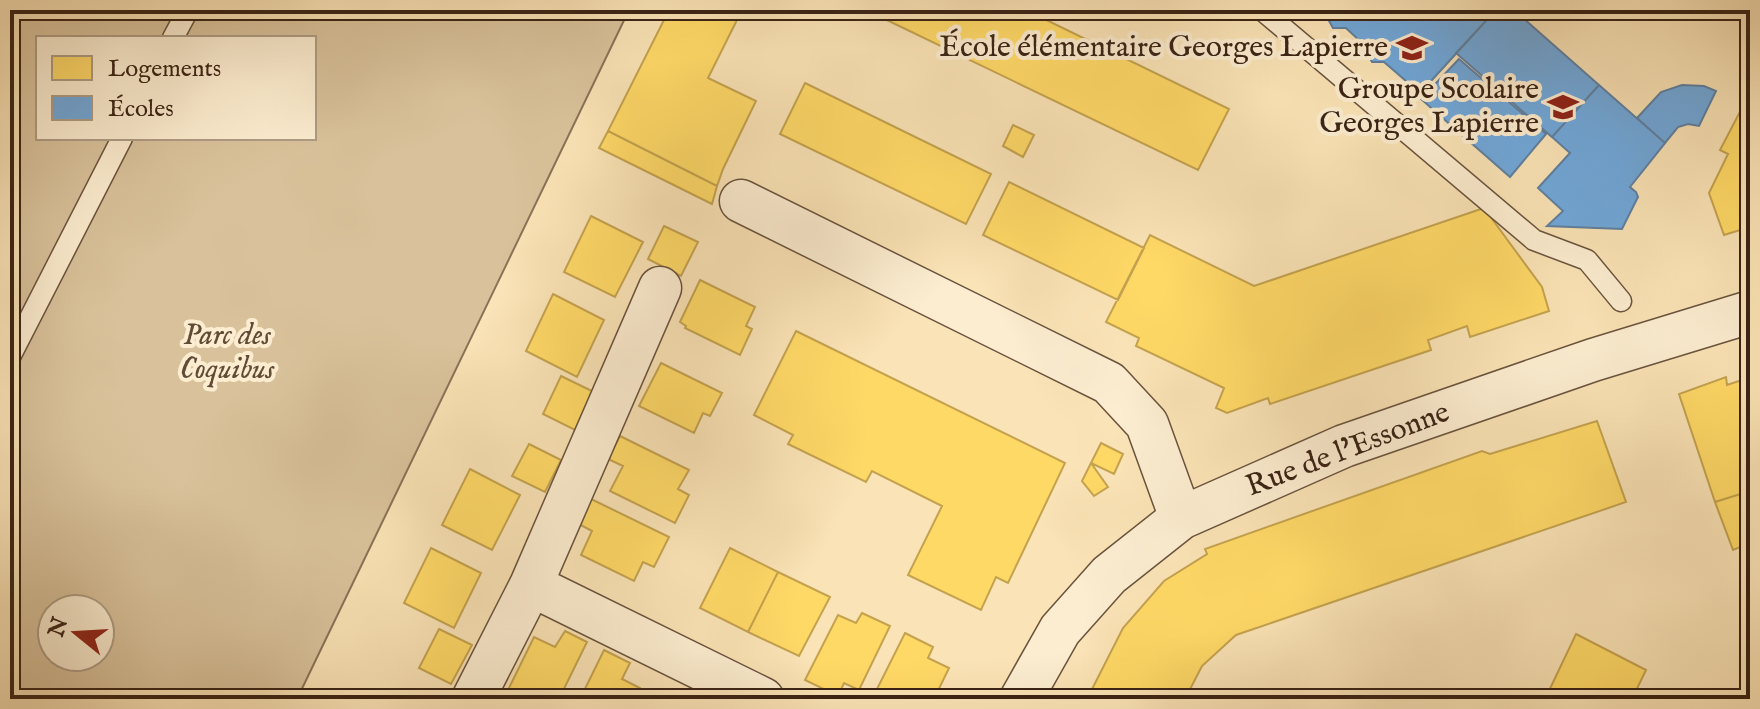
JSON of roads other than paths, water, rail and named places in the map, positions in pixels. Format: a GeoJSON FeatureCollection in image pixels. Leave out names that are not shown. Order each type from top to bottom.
{"type":"FeatureCollection","features":[{"type":"Feature","properties":{"kind":"street"},"geometry":{"type":"LineString","coordinates":[[741,201],[1109,383],[1147,424],[1181,518]]}},
{"type":"Feature","properties":{"kind":"street"},"geometry":{"type":"LineString","coordinates":[[473,699],[531,585],[660,288]]}},
{"type":"Feature","properties":{"kind":"street","name":"Rue de l'Essonne"},"geometry":{"type":"LineString","coordinates":[[1021,699],[1060,630],[1109,575],[1181,518],[1344,446],[1593,360],[1750,312]]}},
{"type":"Feature","properties":{"kind":"street"},"geometry":{"type":"LineString","coordinates":[[531,585],[763,699]]}},
{"type":"Feature","properties":{"kind":"lane"},"geometry":{"type":"LineString","coordinates":[[174,36],[188,10]]}},
{"type":"Feature","properties":{"kind":"lane"},"geometry":{"type":"LineString","coordinates":[[1262,10],[1534,240],[1587,260],[1621,301]]}},
{"type":"Feature","properties":{"kind":"lane"},"geometry":{"type":"LineString","coordinates":[[10,357],[121,140]]}},
{"type":"Feature","properties":{"kind":"place","name":"École élémentaire Georges Lapierre"},"geometry":{"type":"Point","coordinates":[1412,48]}},
{"type":"Feature","properties":{"kind":"place","name":"Groupe Scolaire Georges Lapierre"},"geometry":{"type":"Point","coordinates":[1563,107]}},
{"type":"Feature","properties":{"kind":"park label","name":"Parc des Coquibus"},"geometry":{"type":"Point","coordinates":[227,353]}}]}
